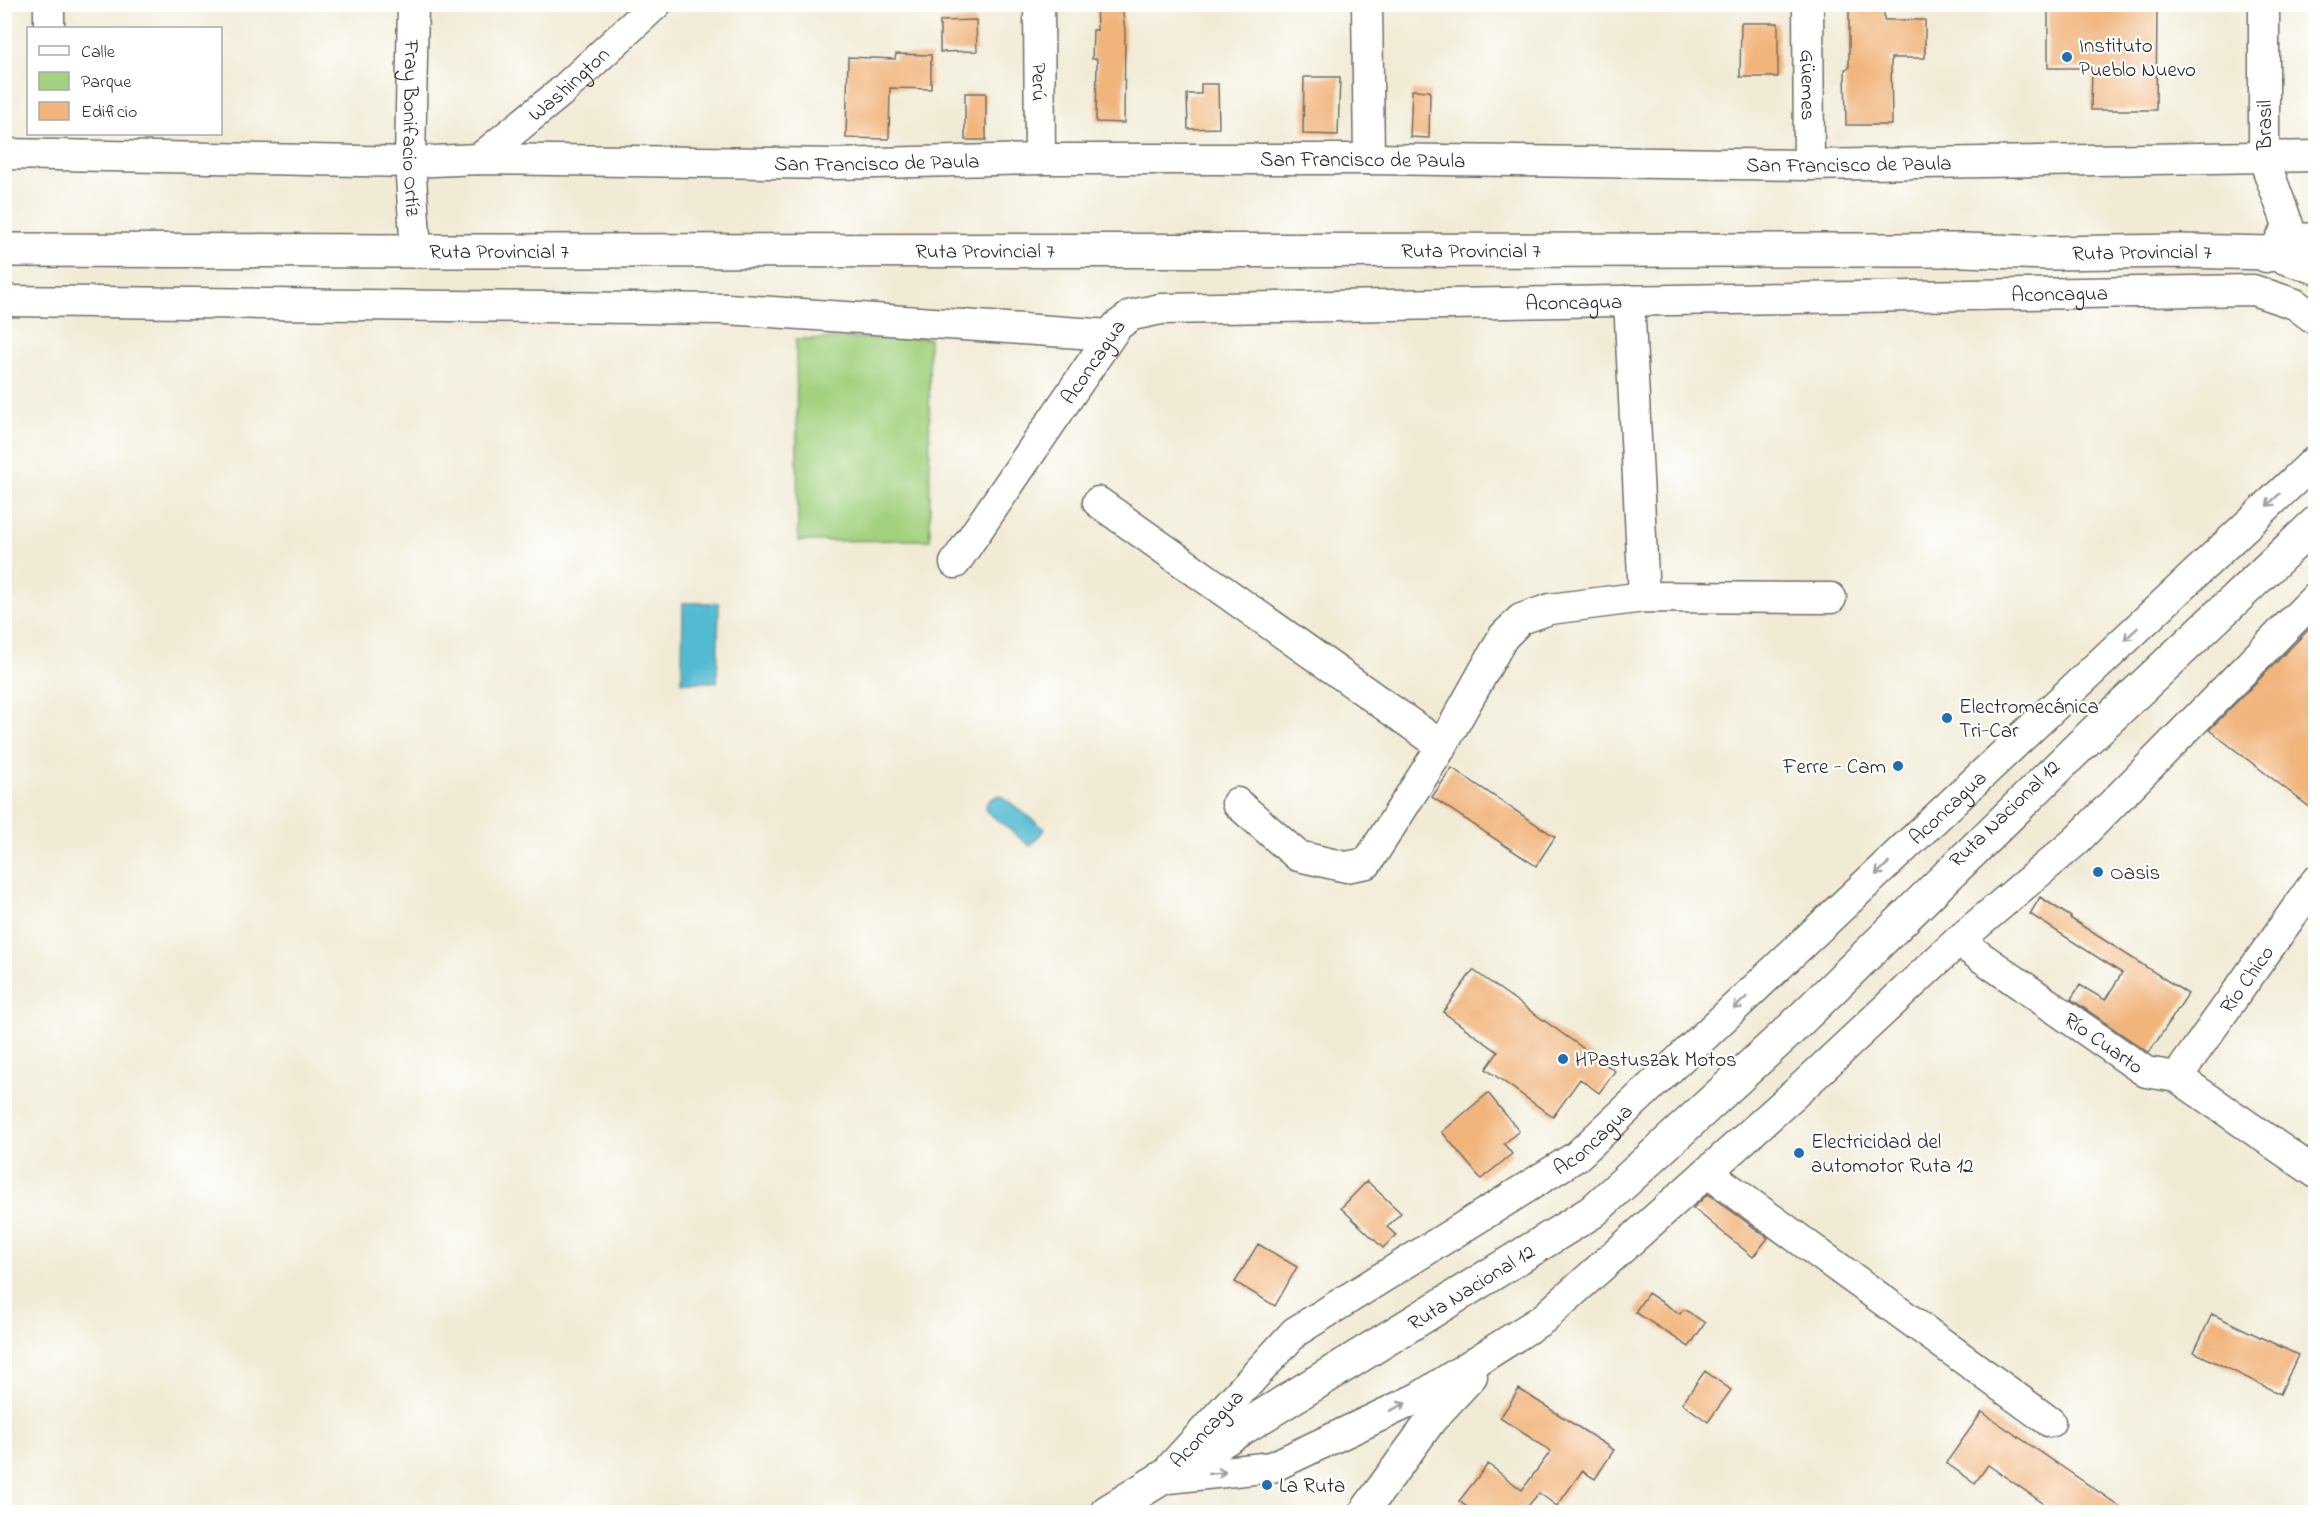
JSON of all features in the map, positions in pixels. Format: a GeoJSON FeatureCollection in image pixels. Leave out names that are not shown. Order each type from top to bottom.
{"type":"FeatureCollection","features":[{"type":"Feature","properties":{"kind":"main road"},"geometry":{"type":"LineString","coordinates":[[2276,246],[2316,240]]}},
{"type":"Feature","properties":{"kind":"main road","name":"Ruta Provincial 7"},"geometry":{"type":"LineString","coordinates":[[4,250],[1965,250],[2036,241],[2276,246],[2316,251]]}},
{"type":"Feature","properties":{"kind":"main road","name":"Ruta Provincial 7"},"geometry":{"type":"LineString","coordinates":[[2276,246],[2316,267]]}},
{"type":"Feature","properties":{"kind":"main road","name":"Ruta Nacional 12"},"geometry":{"type":"LineString","coordinates":[[1800,1019],[1816,994],[2316,509]]}},
{"type":"Feature","properties":{"kind":"main road","name":"Ruta Nacional 12"},"geometry":{"type":"LineString","coordinates":[[1107,1512],[1592,1212],[1869,955],[2080,746],[2316,523]]}},
{"type":"Feature","properties":{"kind":"street"},"geometry":{"type":"LineString","coordinates":[[49,4],[49,27]]}},
{"type":"Feature","properties":{"kind":"street","name":"Fray Bonifacio Ortíz"},"geometry":{"type":"LineString","coordinates":[[413,4],[410,162],[416,251]]}},
{"type":"Feature","properties":{"kind":"street","name":"Washington"},"geometry":{"type":"LineString","coordinates":[[479,159],[561,92],[656,4]]}},
{"type":"Feature","properties":{"kind":"street","name":"Perú"},"geometry":{"type":"LineString","coordinates":[[1040,4],[1040,159]]}},
{"type":"Feature","properties":{"kind":"street"},"geometry":{"type":"LineString","coordinates":[[1367,4],[1368,159]]}},
{"type":"Feature","properties":{"kind":"street","name":"Güemes"},"geometry":{"type":"LineString","coordinates":[[1808,4],[1809,165]]}},
{"type":"Feature","properties":{"kind":"street","name":"Brasil"},"geometry":{"type":"LineString","coordinates":[[2264,4],[2264,159],[2288,225],[2276,246]]}},
{"type":"Feature","properties":{"kind":"street","name":"San Francisco de Paula"},"geometry":{"type":"LineString","coordinates":[[4,154],[48,145],[410,162],[479,159],[836,164],[1040,159],[1368,159],[1809,165],[2264,159],[2316,156]]}},
{"type":"Feature","properties":{"kind":"street"},"geometry":{"type":"LineString","coordinates":[[2222,291],[2276,246]]}},
{"type":"Feature","properties":{"kind":"street","name":"Aconcagua"},"geometry":{"type":"LineString","coordinates":[[955,562],[1116,326],[1132,315],[1161,309],[2253,290],[2295,304],[2316,320]]}},
{"type":"Feature","properties":{"kind":"street"},"geometry":{"type":"LineString","coordinates":[[1629,300],[1644,597]]}},
{"type":"Feature","properties":{"kind":"street"},"geometry":{"type":"LineString","coordinates":[[4,301],[727,309],[1110,335]]}},
{"type":"Feature","properties":{"kind":"street","name":"Aconcagua"},"geometry":{"type":"LineString","coordinates":[[1159,1479],[1295,1332],[1577,1156],[2316,460]]}},
{"type":"Feature","properties":{"kind":"street"},"geometry":{"type":"LineString","coordinates":[[1098,502],[1442,746]]}},
{"type":"Feature","properties":{"kind":"street"},"geometry":{"type":"LineString","coordinates":[[1237,803],[1298,856],[1346,867],[1367,863],[1442,746],[1503,637],[1521,619],[1550,609],[1644,597],[1831,598]]}},
{"type":"Feature","properties":{"kind":"street","name":"Aconcagua"},"geometry":{"type":"LineString","coordinates":[[1159,1479],[1272,1467],[1420,1397],[1543,1320],[1800,1089],[1958,941],[2076,842],[2316,597]]}},
{"type":"Feature","properties":{"kind":"street","name":"Río Chico"},"geometry":{"type":"LineString","coordinates":[[2177,1077],[2316,881]]}},
{"type":"Feature","properties":{"kind":"street","name":"Río Cuarto"},"geometry":{"type":"LineString","coordinates":[[1958,941],[2146,1072],[2177,1077],[2316,1173]]}},
{"type":"Feature","properties":{"kind":"street"},"geometry":{"type":"LineString","coordinates":[[1707,1172],[2050,1422]]}},
{"type":"Feature","properties":{"kind":"street"},"geometry":{"type":"LineString","coordinates":[[1364,1512],[1432,1419],[1496,1349]]}},
{"type":"Feature","properties":{"kind":"green space"},"geometry":{"type":"Polygon","coordinates":[[[929,338],[930,540],[798,541],[796,339],[929,338]]]}},
{"type":"Feature","properties":{"kind":"water"},"geometry":{"type":"Polygon","coordinates":[[[683,603],[719,603],[717,682],[682,682],[683,603]]]}},
{"type":"Feature","properties":{"kind":"water"},"geometry":{"type":"Polygon","coordinates":[[[1000,795],[1045,829],[1030,846],[985,810],[990,800],[1000,795]]]}},
{"type":"Feature","properties":{"kind":"building"},"geometry":{"type":"Polygon","coordinates":[[[1096,4],[1122,4],[1125,31],[1124,123],[1096,122],[1097,59],[1092,59],[1093,30],[1097,30],[1096,4]]]}},
{"type":"Feature","properties":{"kind":"building"},"geometry":{"type":"Polygon","coordinates":[[[1849,6],[1884,6],[1884,20],[1925,20],[1925,58],[1891,58],[1892,125],[1846,125],[1845,69],[1849,68],[1849,6]]]}},
{"type":"Feature","properties":{"kind":"building"},"geometry":{"type":"Polygon","coordinates":[[[2092,6],[2157,6],[2156,110],[2091,110],[2092,68],[2048,68],[2048,10],[2092,10],[2092,6]]]}},
{"type":"Feature","properties":{"kind":"building"},"geometry":{"type":"Polygon","coordinates":[[[976,20],[977,51],[940,52],[940,21],[976,20]]]}},
{"type":"Feature","properties":{"kind":"building"},"geometry":{"type":"Polygon","coordinates":[[[1741,23],[1778,23],[1778,77],[1740,77],[1741,23]]]}},
{"type":"Feature","properties":{"kind":"building"},"geometry":{"type":"Polygon","coordinates":[[[896,54],[931,55],[931,89],[890,88],[889,139],[846,138],[848,57],[895,59],[896,54]]]}},
{"type":"Feature","properties":{"kind":"building"},"geometry":{"type":"Polygon","coordinates":[[[1304,77],[1340,77],[1338,135],[1303,134],[1304,77]]]}},
{"type":"Feature","properties":{"kind":"building"},"geometry":{"type":"Polygon","coordinates":[[[1201,84],[1218,84],[1219,128],[1188,129],[1187,94],[1201,94],[1201,84]]]}},
{"type":"Feature","properties":{"kind":"building"},"geometry":{"type":"Polygon","coordinates":[[[1412,90],[1430,91],[1429,138],[1410,137],[1412,90]]]}},
{"type":"Feature","properties":{"kind":"building"},"geometry":{"type":"Polygon","coordinates":[[[965,93],[986,93],[986,140],[965,140],[965,93]]]}},
{"type":"Feature","properties":{"kind":"building"},"geometry":{"type":"Polygon","coordinates":[[[2316,622],[2316,812],[2209,730],[2316,622]]]}},
{"type":"Feature","properties":{"kind":"building"},"geometry":{"type":"Polygon","coordinates":[[[1452,768],[1555,837],[1536,866],[1432,797],[1452,768]]]}},
{"type":"Feature","properties":{"kind":"building"},"geometry":{"type":"Polygon","coordinates":[[[2040,897],[2188,994],[2149,1053],[2071,999],[2080,985],[2105,1000],[2122,973],[2030,914],[2040,897]]]}},
{"type":"Feature","properties":{"kind":"building"},"geometry":{"type":"Polygon","coordinates":[[[1473,970],[1615,1071],[1599,1093],[1580,1079],[1553,1117],[1486,1069],[1498,1052],[1443,1012],[1473,970]]]}},
{"type":"Feature","properties":{"kind":"building"},"geometry":{"type":"Polygon","coordinates":[[[1488,1093],[1519,1131],[1504,1144],[1512,1154],[1481,1179],[1442,1132],[1488,1093]]]}},
{"type":"Feature","properties":{"kind":"building"},"geometry":{"type":"Polygon","coordinates":[[[1367,1181],[1401,1213],[1387,1227],[1396,1235],[1383,1248],[1341,1208],[1367,1181]]]}},
{"type":"Feature","properties":{"kind":"building"},"geometry":{"type":"Polygon","coordinates":[[[1708,1194],[1768,1238],[1753,1257],[1693,1208],[1708,1194]]]}},
{"type":"Feature","properties":{"kind":"building"},"geometry":{"type":"Polygon","coordinates":[[[1258,1244],[1297,1267],[1275,1306],[1235,1282],[1258,1244]]]}},
{"type":"Feature","properties":{"kind":"building"},"geometry":{"type":"Polygon","coordinates":[[[1648,1293],[1680,1314],[1684,1309],[1705,1323],[1689,1347],[1635,1312],[1648,1293]]]}},
{"type":"Feature","properties":{"kind":"building"},"geometry":{"type":"Polygon","coordinates":[[[2212,1314],[2298,1355],[2280,1394],[2194,1352],[2212,1314]]]}},
{"type":"Feature","properties":{"kind":"building"},"geometry":{"type":"Polygon","coordinates":[[[1705,1371],[1731,1390],[1708,1422],[1682,1403],[1705,1371]]]}},
{"type":"Feature","properties":{"kind":"building"},"geometry":{"type":"Polygon","coordinates":[[[1519,1389],[1614,1450],[1595,1479],[1582,1471],[1557,1506],[1539,1493],[1523,1512],[1474,1512],[1459,1501],[1488,1464],[1522,1490],[1551,1451],[1500,1418],[1519,1389]]]}},
{"type":"Feature","properties":{"kind":"building"},"geometry":{"type":"Polygon","coordinates":[[[1982,1412],[2128,1512],[2056,1512],[1988,1465],[1975,1483],[1946,1463],[1982,1412]]]}},
{"type":"Feature","properties":{"kind":"place","name":"Instituto Pueblo Nuevo"},"geometry":{"type":"Point","coordinates":[2067,57]}},
{"type":"Feature","properties":{"kind":"place","name":"Electromecánica Tri-Car"},"geometry":{"type":"Point","coordinates":[1947,718]}},
{"type":"Feature","properties":{"kind":"place","name":"Ferre - Cam"},"geometry":{"type":"Point","coordinates":[1898,766]}},
{"type":"Feature","properties":{"kind":"place","name":"Oasis"},"geometry":{"type":"Point","coordinates":[2098,872]}},
{"type":"Feature","properties":{"kind":"place","name":"HPastuszak Motos"},"geometry":{"type":"Point","coordinates":[1563,1059]}},
{"type":"Feature","properties":{"kind":"place","name":"Electricidad del automotor Ruta 12"},"geometry":{"type":"Point","coordinates":[1799,1153]}},
{"type":"Feature","properties":{"kind":"place","name":"La Ruta"},"geometry":{"type":"Point","coordinates":[1267,1485]}}]}
